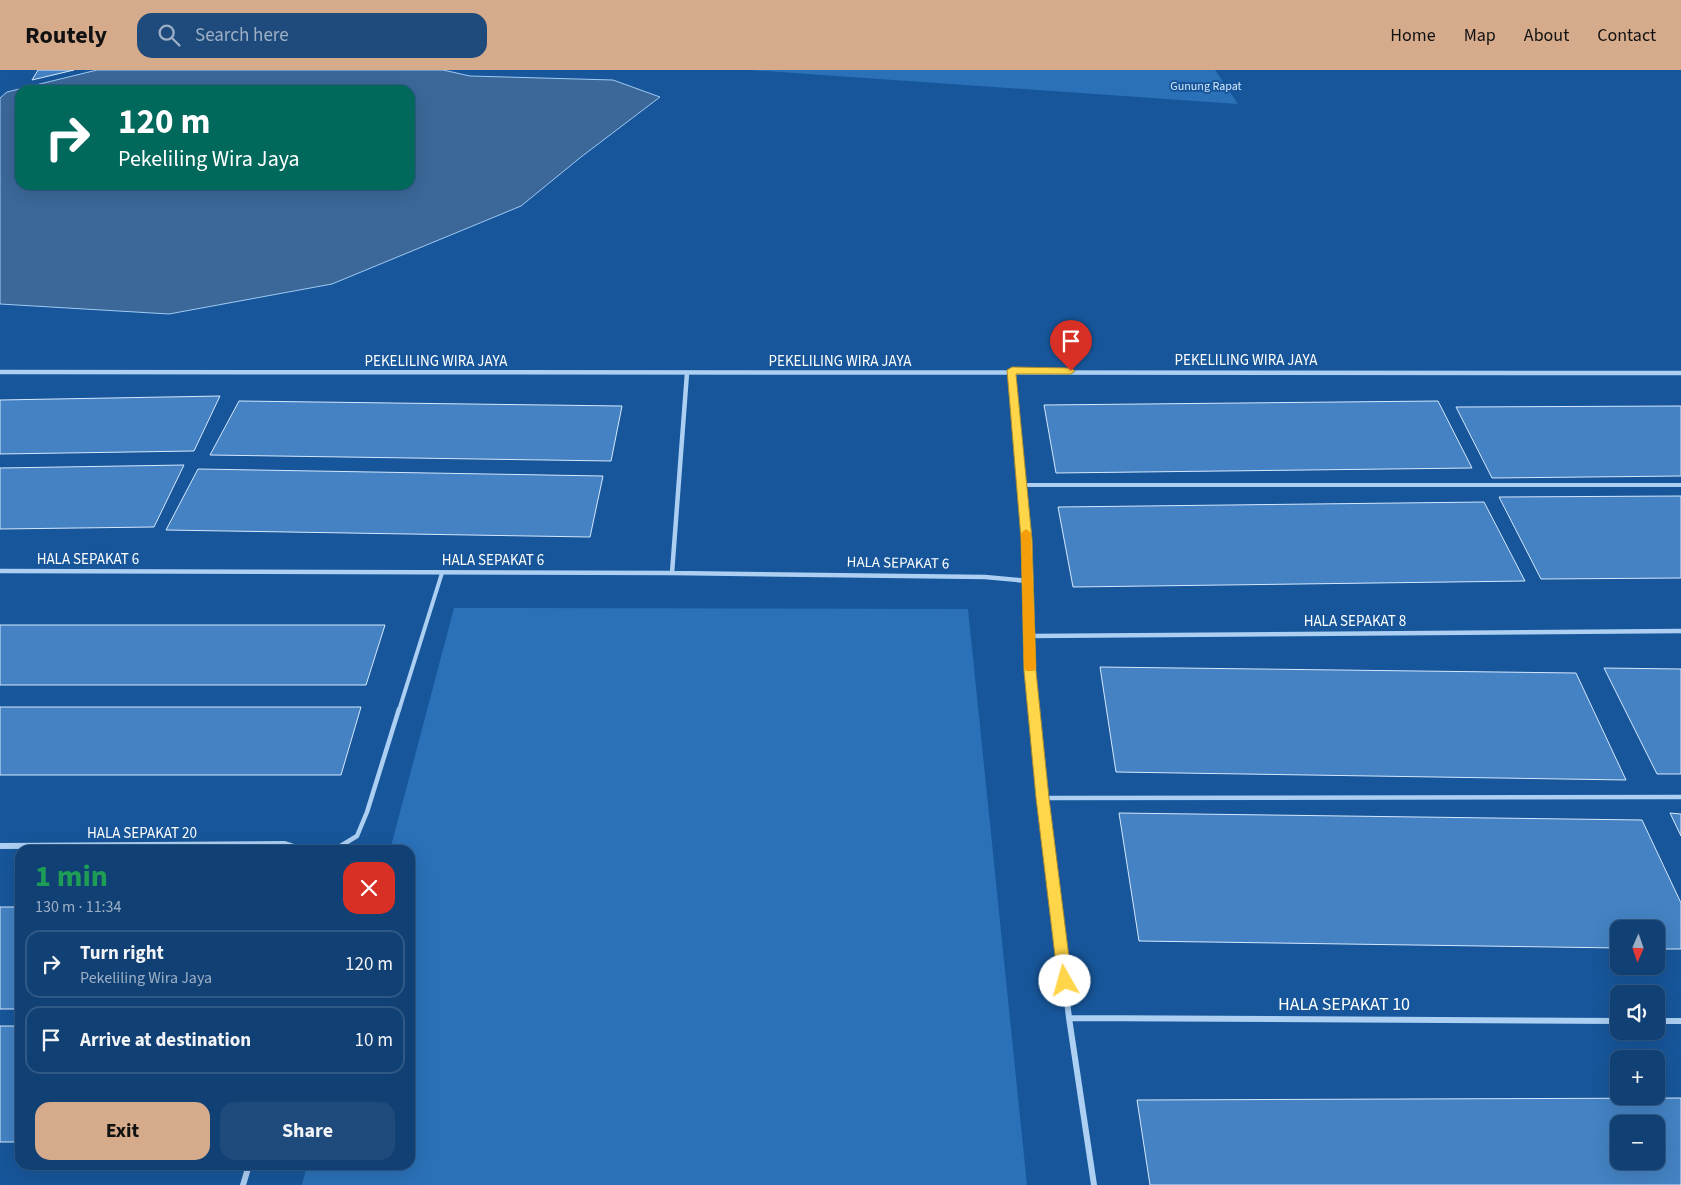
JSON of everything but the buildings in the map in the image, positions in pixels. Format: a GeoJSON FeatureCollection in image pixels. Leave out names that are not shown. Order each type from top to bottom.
{"type":"FeatureCollection","features":[{"type":"Feature","properties":{"kind":"street","name":"PEKELILING WIRA JAYA"},"geometry":{"type":"LineString","coordinates":[[0,372],[687,373],[1012,370],[1681,373]]}},
{"type":"Feature","properties":{"kind":"street"},"geometry":{"type":"LineString","coordinates":[[1012,370],[1023,485],[1030,636],[1029,658],[1042,798],[1069,1018],[1094,1185]]}},
{"type":"Feature","properties":{"kind":"street"},"geometry":{"type":"LineString","coordinates":[[672,573],[687,373]]}},
{"type":"Feature","properties":{"kind":"street","name":"HALA SEPAKAT 6"},"geometry":{"type":"LineString","coordinates":[[0,571],[672,573],[985,577],[1028,580]]}},
{"type":"Feature","properties":{"kind":"street","name":"HALA SEPAKAT 8"},"geometry":{"type":"LineString","coordinates":[[1030,636],[1681,632]]}},
{"type":"Feature","properties":{"kind":"street","name":"HALA SEPAKAT 20"},"geometry":{"type":"LineString","coordinates":[[142,845],[288,845]]}},
{"type":"Feature","properties":{"kind":"street","name":"HALA SEPAKAT 20"},"geometry":{"type":"LineString","coordinates":[[0,846],[15,846]]}},
{"type":"Feature","properties":{"kind":"street","name":"HALA SEPAKAT 10"},"geometry":{"type":"LineString","coordinates":[[1069,1018],[1610,1021]]}},
{"type":"Feature","properties":{"kind":"street"},"geometry":{"type":"LineString","coordinates":[[1665,1021],[1681,1021]]}},
{"type":"Feature","properties":{"kind":"street"},"geometry":{"type":"LineString","coordinates":[[243,1185],[248,1170]]}},
{"type":"Feature","properties":{"kind":"lane"},"geometry":{"type":"LineString","coordinates":[[1023,485],[1681,485]]}},
{"type":"Feature","properties":{"kind":"lane"},"geometry":{"type":"LineString","coordinates":[[342,845],[357,836],[367,812],[442,572]]}},
{"type":"Feature","properties":{"kind":"lane"},"geometry":{"type":"LineString","coordinates":[[1042,798],[1681,797]]}},
{"type":"Feature","properties":{"kind":"green space","name":"Gunung Rapat"},"geometry":{"type":"Polygon","coordinates":[[[751,70],[1215,70],[1238,104],[751,70]]]}},
{"type":"Feature","properties":{"kind":"green space"},"geometry":{"type":"Polygon","coordinates":[[[454,608],[968,609],[1027,1185],[302,1185],[306,1170],[415,1170],[415,845],[391,845],[454,608]]]}},
{"type":"Feature","properties":{"kind":"shaded area"},"geometry":{"type":"Polygon","coordinates":[[[97,70],[443,70],[470,76],[613,80],[660,97],[581,157],[521,206],[332,284],[169,314],[0,304],[0,98],[7,92],[15,90],[15,190],[415,190],[415,85],[36,85],[97,70]]]}},
{"type":"Feature","properties":{"kind":"slow traffic"},"geometry":{"type":"LineString","coordinates":[[1026,533],[1030,667]]}},
{"type":"Feature","properties":{"kind":"route"},"geometry":{"type":"LineString","coordinates":[[1065,981],[1042,798],[1030,671],[1023,485],[1012,370],[1071,371]]}}]}
